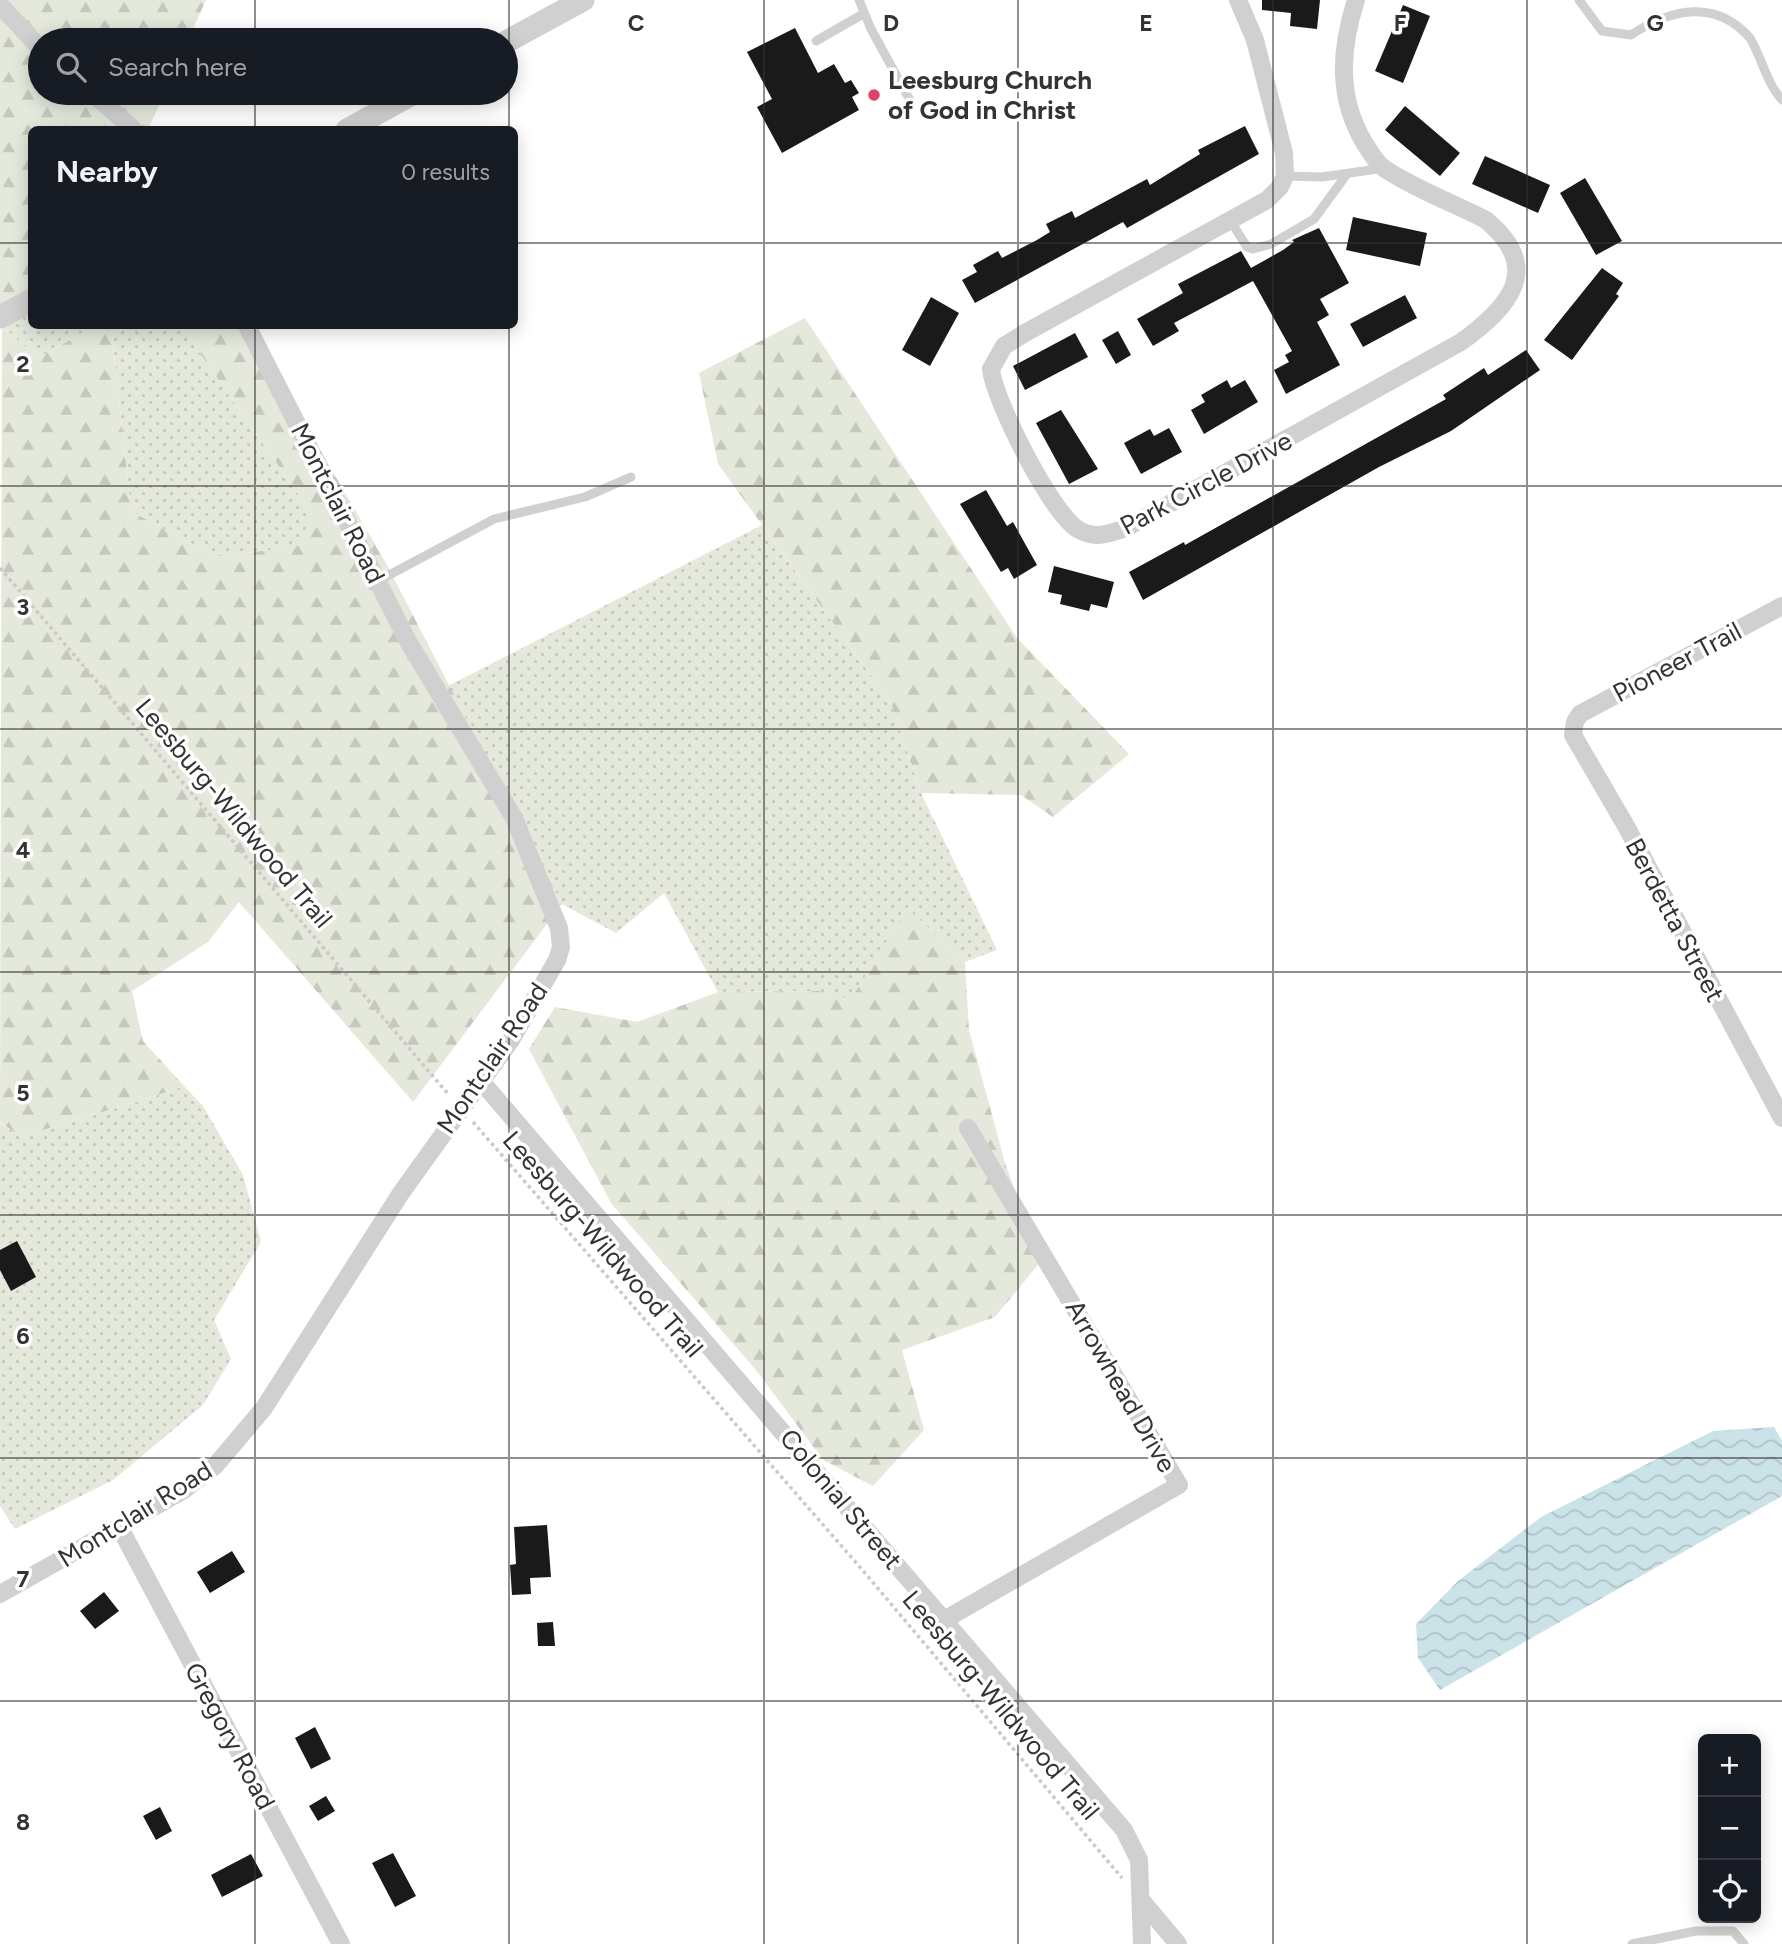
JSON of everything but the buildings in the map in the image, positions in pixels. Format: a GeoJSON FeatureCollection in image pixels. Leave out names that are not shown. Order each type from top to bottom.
{"type":"FeatureCollection","features":[{"type":"Feature","properties":{"kind":"street"},"geometry":{"type":"LineString","coordinates":[[518,36],[583,0]]}},
{"type":"Feature","properties":{"kind":"street"},"geometry":{"type":"LineString","coordinates":[[1238,0],[1255,40],[1284,153],[1285,176]]}},
{"type":"Feature","properties":{"kind":"street","name":"Park Circle Drive"},"geometry":{"type":"LineString","coordinates":[[1285,176],[1280,187],[1268,200],[1025,333],[1004,346],[995,359],[991,369],[992,383],[1000,405],[1054,504],[1079,530],[1104,536],[1126,528],[1461,342],[1488,323],[1513,293],[1516,277],[1513,257],[1498,230],[1486,220],[1384,169],[1359,134],[1344,87],[1346,31],[1356,0]]}},
{"type":"Feature","properties":{"kind":"street"},"geometry":{"type":"LineString","coordinates":[[0,5],[28,35]]}},
{"type":"Feature","properties":{"kind":"street"},"geometry":{"type":"LineString","coordinates":[[106,105],[129,126]]}},
{"type":"Feature","properties":{"kind":"street"},"geometry":{"type":"LineString","coordinates":[[354,126],[392,105]]}},
{"type":"Feature","properties":{"kind":"street"},"geometry":{"type":"LineString","coordinates":[[0,317],[28,302]]}},
{"type":"Feature","properties":{"kind":"street","name":"Montclair Road"},"geometry":{"type":"LineString","coordinates":[[0,1594],[184,1490],[235,1446],[264,1408],[401,1193],[460,1107],[511,1040],[557,960],[561,947],[559,928],[514,818],[409,643],[249,329]]}},
{"type":"Feature","properties":{"kind":"street","name":"Pioneer Trail"},"geometry":{"type":"LineString","coordinates":[[1575,722],[1580,714],[1782,606]]}},
{"type":"Feature","properties":{"kind":"street","name":"Berdetta Street"},"geometry":{"type":"LineString","coordinates":[[1575,722],[1573,735],[1578,748],[1626,826],[1782,1118]]}},
{"type":"Feature","properties":{"kind":"street","name":"Colonial Street"},"geometry":{"type":"LineString","coordinates":[[480,1080],[1124,1830],[1139,1860],[1142,1944]]}},
{"type":"Feature","properties":{"kind":"street","name":"Arrowhead Drive"},"geometry":{"type":"LineString","coordinates":[[944,1620],[1179,1485],[968,1128]]}},
{"type":"Feature","properties":{"kind":"street","name":"Gregory Road"},"geometry":{"type":"LineString","coordinates":[[120,1528],[341,1944]]}},
{"type":"Feature","properties":{"kind":"street"},"geometry":{"type":"LineString","coordinates":[[1142,1902],[1178,1944]]}},
{"type":"Feature","properties":{"kind":"lane"},"geometry":{"type":"LineString","coordinates":[[859,0],[863,14],[911,102]]}},
{"type":"Feature","properties":{"kind":"lane"},"geometry":{"type":"LineString","coordinates":[[1579,0],[1602,31],[1631,35],[1665,12],[1702,3],[1729,12],[1750,37],[1775,92],[1782,100]]}},
{"type":"Feature","properties":{"kind":"lane"},"geometry":{"type":"LineString","coordinates":[[816,41],[863,14]]}},
{"type":"Feature","properties":{"kind":"lane"},"geometry":{"type":"LineString","coordinates":[[1285,176],[1322,177],[1384,169]]}},
{"type":"Feature","properties":{"kind":"lane"},"geometry":{"type":"LineString","coordinates":[[1230,220],[1247,247],[1253,250],[1271,244],[1314,219],[1347,174]]}},
{"type":"Feature","properties":{"kind":"lane"},"geometry":{"type":"LineString","coordinates":[[378,581],[494,519],[585,497],[631,477]]}},
{"type":"Feature","properties":{"kind":"lane"},"geometry":{"type":"LineString","coordinates":[[1632,1944],[1676,1940],[1696,1931],[1733,1931],[1744,1944]]}},
{"type":"Feature","properties":{"kind":"path","name":"Leesburg-Wildwood Trail"},"geometry":{"type":"LineString","coordinates":[[0,568],[460,1107],[866,1573],[1142,1902]]}},
{"type":"Feature","properties":{"kind":"green space"},"geometry":{"type":"Polygon","coordinates":[[[0,0],[206,0],[193,28],[28,28],[28,105],[159,105],[149,126],[28,126],[28,291],[0,306],[0,0]]]}},
{"type":"Feature","properties":{"kind":"green space"},"geometry":{"type":"Polygon","coordinates":[[[28,314],[28,329],[90,329],[38,358],[2,326],[28,314]]]}},
{"type":"Feature","properties":{"kind":"green space"},"geometry":{"type":"Polygon","coordinates":[[[805,318],[1017,638],[1129,754],[1053,817],[1021,795],[921,793],[891,703],[718,464],[699,373],[805,318]]]}},
{"type":"Feature","properties":{"kind":"green space"},"geometry":{"type":"Polygon","coordinates":[[[2,326],[38,358],[90,329],[111,329],[131,511],[216,557],[298,546],[312,514],[183,329],[250,329],[387,565],[562,904],[413,1102],[239,902],[208,942],[132,991],[143,1041],[184,1086],[22,1138],[0,1122],[2,326]]]}},
{"type":"Feature","properties":{"kind":"green space"},"geometry":{"type":"Polygon","coordinates":[[[111,329],[183,329],[312,514],[299,546],[216,557],[131,511],[111,329]]]}},
{"type":"Feature","properties":{"kind":"green space"},"geometry":{"type":"Polygon","coordinates":[[[762,525],[891,703],[921,793],[997,950],[965,962],[907,908],[851,1000],[819,991],[718,992],[664,893],[616,933],[562,904],[448,686],[762,525]]]}},
{"type":"Feature","properties":{"kind":"green space"},"geometry":{"type":"Polygon","coordinates":[[[907,908],[965,962],[969,1030],[1005,1163],[1041,1261],[995,1317],[902,1350],[924,1430],[873,1486],[823,1460],[756,1370],[611,1203],[529,1049],[555,1007],[637,1022],[718,992],[819,991],[851,999],[907,908]]]}},
{"type":"Feature","properties":{"kind":"green space"},"geometry":{"type":"Polygon","coordinates":[[[184,1086],[203,1106],[243,1175],[261,1242],[214,1320],[231,1359],[203,1405],[113,1480],[15,1529],[0,1506],[0,1123],[22,1138],[184,1086]]]}},
{"type":"Feature","properties":{"kind":"water"},"geometry":{"type":"Polygon","coordinates":[[[1774,1427],[1782,1441],[1782,1496],[1440,1690],[1418,1658],[1416,1624],[1458,1581],[1541,1517],[1713,1431],[1774,1427]]]}},
{"type":"Feature","properties":{"kind":"place","name":"Leesburg Church of God in Christ"},"geometry":{"type":"Point","coordinates":[874,95]}}]}
